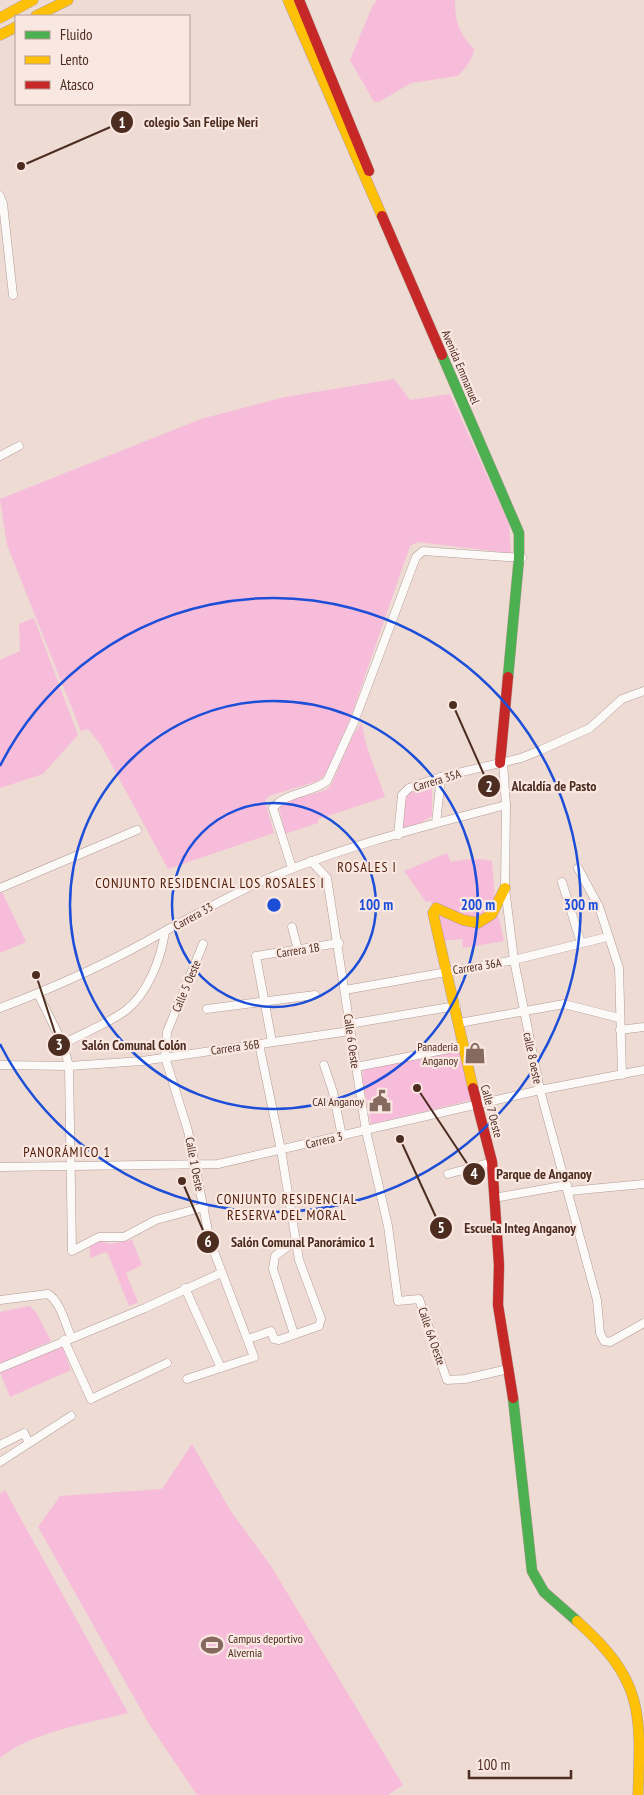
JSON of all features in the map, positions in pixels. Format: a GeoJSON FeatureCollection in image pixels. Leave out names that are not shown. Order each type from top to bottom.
{"type":"FeatureCollection","features":[{"type":"Feature","properties":{"kind":"street"},"geometry":{"type":"LineString","coordinates":[[0,18],[33,0]]}},
{"type":"Feature","properties":{"kind":"street"},"geometry":{"type":"LineString","coordinates":[[38,15],[68,0]]}},
{"type":"Feature","properties":{"kind":"street","name":"Avenida Emmanuel"},"geometry":{"type":"LineString","coordinates":[[288,0],[519,533],[521,558]]}},
{"type":"Feature","properties":{"kind":"street","name":"Avenida Emmanuel"},"geometry":{"type":"LineString","coordinates":[[299,0],[455,379],[522,532],[502,762]]}},
{"type":"Feature","properties":{"kind":"street"},"geometry":{"type":"LineString","coordinates":[[0,35],[15,28]]}},
{"type":"Feature","properties":{"kind":"street"},"geometry":{"type":"LineString","coordinates":[[0,196],[3,204],[13,295]]}},
{"type":"Feature","properties":{"kind":"street"},"geometry":{"type":"LineString","coordinates":[[0,456],[19,446]]}},
{"type":"Feature","properties":{"kind":"street"},"geometry":{"type":"LineString","coordinates":[[292,868],[273,808],[279,800],[319,787],[327,781],[354,722],[416,557],[423,551],[521,558]]}},
{"type":"Feature","properties":{"kind":"street","name":"Carrera 35A"},"geometry":{"type":"LineString","coordinates":[[398,836],[402,795],[409,788],[441,777],[521,758],[590,728],[622,699],[644,691]]}},
{"type":"Feature","properties":{"kind":"street","name":"calle 8 oeste"},"geometry":{"type":"LineString","coordinates":[[502,762],[506,805],[505,888],[514,960],[540,1090],[597,1300],[600,1333],[604,1341],[610,1342],[644,1323]]}},
{"type":"Feature","properties":{"kind":"street"},"geometry":{"type":"LineString","coordinates":[[436,823],[441,777]]}},
{"type":"Feature","properties":{"kind":"street","name":"Carrera 33"},"geometry":{"type":"LineString","coordinates":[[0,1008],[38,994],[165,932],[201,910],[292,868],[436,823],[506,805]]}},
{"type":"Feature","properties":{"kind":"street"},"geometry":{"type":"LineString","coordinates":[[0,888],[137,830]]}},
{"type":"Feature","properties":{"kind":"street","name":"Calle 6 Oeste"},"geometry":{"type":"LineString","coordinates":[[311,862],[327,878],[339,943],[366,1131],[388,1226]]}},
{"type":"Feature","properties":{"kind":"street"},"geometry":{"type":"LineString","coordinates":[[578,868],[599,907],[618,968],[622,1075]]}},
{"type":"Feature","properties":{"kind":"street"},"geometry":{"type":"LineString","coordinates":[[562,882],[581,943]]}},
{"type":"Feature","properties":{"kind":"street","name":"Calle 7 Oeste"},"geometry":{"type":"LineString","coordinates":[[505,888],[492,914],[478,923],[463,920],[436,908],[433,913],[492,1162],[499,1265],[498,1305],[514,1414],[532,1571],[541,1589],[602,1644],[622,1669],[633,1692],[639,1729],[638,1795]]}},
{"type":"Feature","properties":{"kind":"street"},"geometry":{"type":"LineString","coordinates":[[292,927],[298,950]]}},
{"type":"Feature","properties":{"kind":"street"},"geometry":{"type":"LineString","coordinates":[[63,1044],[126,1010],[141,992],[157,964],[165,932]]}},
{"type":"Feature","properties":{"kind":"street","name":"Carrera 36A"},"geometry":{"type":"LineString","coordinates":[[345,990],[514,960],[607,936]]}},
{"type":"Feature","properties":{"kind":"street","name":"Carrera 1B"},"geometry":{"type":"LineString","coordinates":[[266,1002],[256,956],[339,943]]}},
{"type":"Feature","properties":{"kind":"street","name":"Calle 5 Oeste"},"geometry":{"type":"LineString","coordinates":[[164,1057],[167,1032],[203,944]]}},
{"type":"Feature","properties":{"kind":"street"},"geometry":{"type":"LineString","coordinates":[[38,994],[63,1044],[69,1066],[72,1251],[98,1237],[124,1237],[156,1220],[204,1207]]}},
{"type":"Feature","properties":{"kind":"street"},"geometry":{"type":"LineString","coordinates":[[207,1009],[315,995]]}},
{"type":"Feature","properties":{"kind":"street"},"geometry":{"type":"LineString","coordinates":[[266,1002],[272,1042]]}},
{"type":"Feature","properties":{"kind":"street"},"geometry":{"type":"LineString","coordinates":[[459,1023],[524,1011],[572,1005],[619,1018]]}},
{"type":"Feature","properties":{"kind":"street","name":"Carrera 36B"},"geometry":{"type":"LineString","coordinates":[[0,1065],[69,1066],[142,1061],[272,1042],[456,1006]]}},
{"type":"Feature","properties":{"kind":"street"},"geometry":{"type":"LineString","coordinates":[[620,1030],[644,1027]]}},
{"type":"Feature","properties":{"kind":"street"},"geometry":{"type":"LineString","coordinates":[[187,1379],[254,1357],[248,1339],[271,1331],[277,1340],[319,1326],[322,1320],[299,1260],[281,1150],[259,1044]]}},
{"type":"Feature","properties":{"kind":"street"},"geometry":{"type":"LineString","coordinates":[[356,1066],[464,1046]]}},
{"type":"Feature","properties":{"kind":"street","name":"Calle 1 Oeste"},"geometry":{"type":"LineString","coordinates":[[164,1057],[180,1100],[196,1165],[210,1241],[248,1339]]}},
{"type":"Feature","properties":{"kind":"street"},"geometry":{"type":"LineString","coordinates":[[324,1065],[333,1092],[342,1136]]}},
{"type":"Feature","properties":{"kind":"street","name":"Carrera 3"},"geometry":{"type":"LineString","coordinates":[[0,1168],[71,1165],[218,1164],[540,1090],[644,1070]]}},
{"type":"Feature","properties":{"kind":"street"},"geometry":{"type":"LineString","coordinates":[[448,1174],[492,1162]]}},
{"type":"Feature","properties":{"kind":"street"},"geometry":{"type":"LineString","coordinates":[[494,1198],[568,1188],[644,1184]]}},
{"type":"Feature","properties":{"kind":"street","name":"Calle 6A Oeste"},"geometry":{"type":"LineString","coordinates":[[388,1226],[398,1301],[419,1299],[447,1380],[465,1379],[508,1369]]}},
{"type":"Feature","properties":{"kind":"street"},"geometry":{"type":"LineString","coordinates":[[294,1334],[273,1269],[275,1256],[296,1240]]}},
{"type":"Feature","properties":{"kind":"street"},"geometry":{"type":"LineString","coordinates":[[0,1368],[67,1338],[145,1308],[221,1272]]}},
{"type":"Feature","properties":{"kind":"street"},"geometry":{"type":"LineString","coordinates":[[185,1288],[221,1368]]}},
{"type":"Feature","properties":{"kind":"street"},"geometry":{"type":"LineString","coordinates":[[0,1300],[48,1294],[52,1296],[59,1309],[67,1338],[91,1399],[167,1363]]}},
{"type":"Feature","properties":{"kind":"street"},"geometry":{"type":"LineString","coordinates":[[0,1462],[71,1416]]}},
{"type":"Feature","properties":{"kind":"street"},"geometry":{"type":"LineString","coordinates":[[0,1445],[24,1433],[29,1443]]}},
{"type":"Feature","properties":{"kind":"shaded area"},"geometry":{"type":"Polygon","coordinates":[[[377,0],[455,0],[459,27],[474,49],[468,64],[458,76],[411,83],[379,102],[374,102],[350,60],[372,7],[377,0]]]}},
{"type":"Feature","properties":{"kind":"shaded area"},"geometry":{"type":"Polygon","coordinates":[[[394,379],[410,400],[450,394],[509,524],[511,553],[418,542],[410,546],[349,722],[325,775],[318,781],[269,796],[265,801],[274,833],[168,869],[101,745],[88,729],[81,731],[7,545],[0,499],[201,419],[285,397],[394,379]]]}},
{"type":"Feature","properties":{"kind":"shaded area"},"geometry":{"type":"Polygon","coordinates":[[[34,618],[78,735],[43,774],[0,788],[0,660],[20,651],[19,624],[34,618]]]}},
{"type":"Feature","properties":{"kind":"shaded area"},"geometry":{"type":"Polygon","coordinates":[[[362,723],[368,751],[385,797],[318,819],[318,823],[285,834],[279,807],[281,803],[326,790],[331,785],[354,733],[362,723]]]}},
{"type":"Feature","properties":{"kind":"shaded area"},"geometry":{"type":"Polygon","coordinates":[[[432,782],[432,816],[419,824],[401,828],[406,792],[432,782]]]}},
{"type":"Feature","properties":{"kind":"shaded area"},"geometry":{"type":"Polygon","coordinates":[[[447,853],[451,862],[472,859],[492,861],[495,900],[504,941],[463,948],[462,939],[442,941],[431,901],[426,902],[404,871],[447,853]]]}},
{"type":"Feature","properties":{"kind":"shaded area"},"geometry":{"type":"Polygon","coordinates":[[[0,891],[26,942],[0,953],[0,891]]]}},
{"type":"Feature","properties":{"kind":"shaded area"},"geometry":{"type":"Polygon","coordinates":[[[461,1050],[472,1100],[371,1124],[362,1076],[364,1066],[461,1050]]]}},
{"type":"Feature","properties":{"kind":"shaded area"},"geometry":{"type":"Polygon","coordinates":[[[132,1240],[142,1265],[126,1273],[138,1302],[129,1306],[108,1254],[106,1252],[90,1258],[90,1244],[98,1241],[111,1244],[132,1240]]]}},
{"type":"Feature","properties":{"kind":"shaded area"},"geometry":{"type":"Polygon","coordinates":[[[29,1306],[36,1312],[51,1341],[0,1364],[0,1312],[29,1306]]]}},
{"type":"Feature","properties":{"kind":"shaded area"},"geometry":{"type":"Polygon","coordinates":[[[62,1346],[71,1370],[10,1397],[0,1372],[62,1346]]]}},
{"type":"Feature","properties":{"kind":"shaded area","name":"Campus deportivo Alvernia"},"geometry":{"type":"Polygon","coordinates":[[[192,1444],[230,1510],[271,1566],[403,1785],[388,1795],[197,1795],[149,1724],[38,1527],[60,1496],[162,1489],[192,1444]]]}},
{"type":"Feature","properties":{"kind":"shaded area"},"geometry":{"type":"Polygon","coordinates":[[[5,1490],[128,1713],[44,1735],[28,1741],[0,1758],[0,1494],[5,1490]]]}},
{"type":"Feature","properties":{"kind":"traffic: fast"},"geometry":{"type":"LineString","coordinates":[[442,355],[519,533],[519,558],[508,677]]}},
{"type":"Feature","properties":{"kind":"traffic: fast"},"geometry":{"type":"LineString","coordinates":[[513,1398],[532,1571],[544,1592],[577,1621]]}},
{"type":"Feature","properties":{"kind":"traffic: slow"},"geometry":{"type":"LineString","coordinates":[[0,18],[33,0]]}},
{"type":"Feature","properties":{"kind":"traffic: slow"},"geometry":{"type":"LineString","coordinates":[[38,15],[68,0]]}},
{"type":"Feature","properties":{"kind":"traffic: slow"},"geometry":{"type":"LineString","coordinates":[[288,0],[382,216]]}},
{"type":"Feature","properties":{"kind":"traffic: slow"},"geometry":{"type":"LineString","coordinates":[[0,35],[15,28]]}},
{"type":"Feature","properties":{"kind":"traffic: slow"},"geometry":{"type":"LineString","coordinates":[[473,1088],[433,913],[436,908],[463,920],[478,923],[492,914],[505,888]]}},
{"type":"Feature","properties":{"kind":"traffic: slow"},"geometry":{"type":"LineString","coordinates":[[577,1621],[615,1661],[626,1680],[633,1699],[639,1741],[638,1795]]}},
{"type":"Feature","properties":{"kind":"traffic: jam"},"geometry":{"type":"LineString","coordinates":[[299,0],[369,171]]}},
{"type":"Feature","properties":{"kind":"traffic: jam"},"geometry":{"type":"LineString","coordinates":[[382,216],[442,355]]}},
{"type":"Feature","properties":{"kind":"traffic: jam"},"geometry":{"type":"LineString","coordinates":[[500,763],[508,677]]}},
{"type":"Feature","properties":{"kind":"traffic: jam"},"geometry":{"type":"LineString","coordinates":[[473,1088],[492,1162],[499,1265],[498,1305],[513,1398]]}},
{"type":"Feature","properties":{"kind":"place","name":"colegio San Felipe Neri"},"geometry":{"type":"Point","coordinates":[21,166]}},
{"type":"Feature","properties":{"kind":"place","name":"Alcaldía de Pasto"},"geometry":{"type":"Point","coordinates":[453,705]}},
{"type":"Feature","properties":{"kind":"place","name":"Salón Comunal Colón"},"geometry":{"type":"Point","coordinates":[36,975]}},
{"type":"Feature","properties":{"kind":"place","name":"Panadería Anganoy"},"geometry":{"type":"Point","coordinates":[475,1053]}},
{"type":"Feature","properties":{"kind":"place","name":"Parque de Anganoy"},"geometry":{"type":"Point","coordinates":[417,1088]}},
{"type":"Feature","properties":{"kind":"place","name":"CAI Anganoy"},"geometry":{"type":"Point","coordinates":[380,1101]}},
{"type":"Feature","properties":{"kind":"place","name":"Escuela Integ Anganoy"},"geometry":{"type":"Point","coordinates":[400,1139]}},
{"type":"Feature","properties":{"kind":"place","name":"Salón Comunal Panorámico 1"},"geometry":{"type":"Point","coordinates":[182,1181]}},
{"type":"Feature","properties":{"kind":"place","name":"Campus deportivo Alvernia"},"geometry":{"type":"Point","coordinates":[212,1645]}},
{"type":"Feature","properties":{"kind":"district","name":"ROSALES I"},"geometry":{"type":"Point","coordinates":[367,867]}},
{"type":"Feature","properties":{"kind":"district","name":"CONJUNTO RESIDENCIAL LOS ROSALES I"},"geometry":{"type":"Point","coordinates":[210,883]}},
{"type":"Feature","properties":{"kind":"district","name":"PANORÁMICO 1"},"geometry":{"type":"Point","coordinates":[67,1152]}},
{"type":"Feature","properties":{"kind":"district","name":"CONJUNTO RESIDENCIAL RESERVA DEL MORAL"},"geometry":{"type":"Point","coordinates":[287,1208]}}]}
